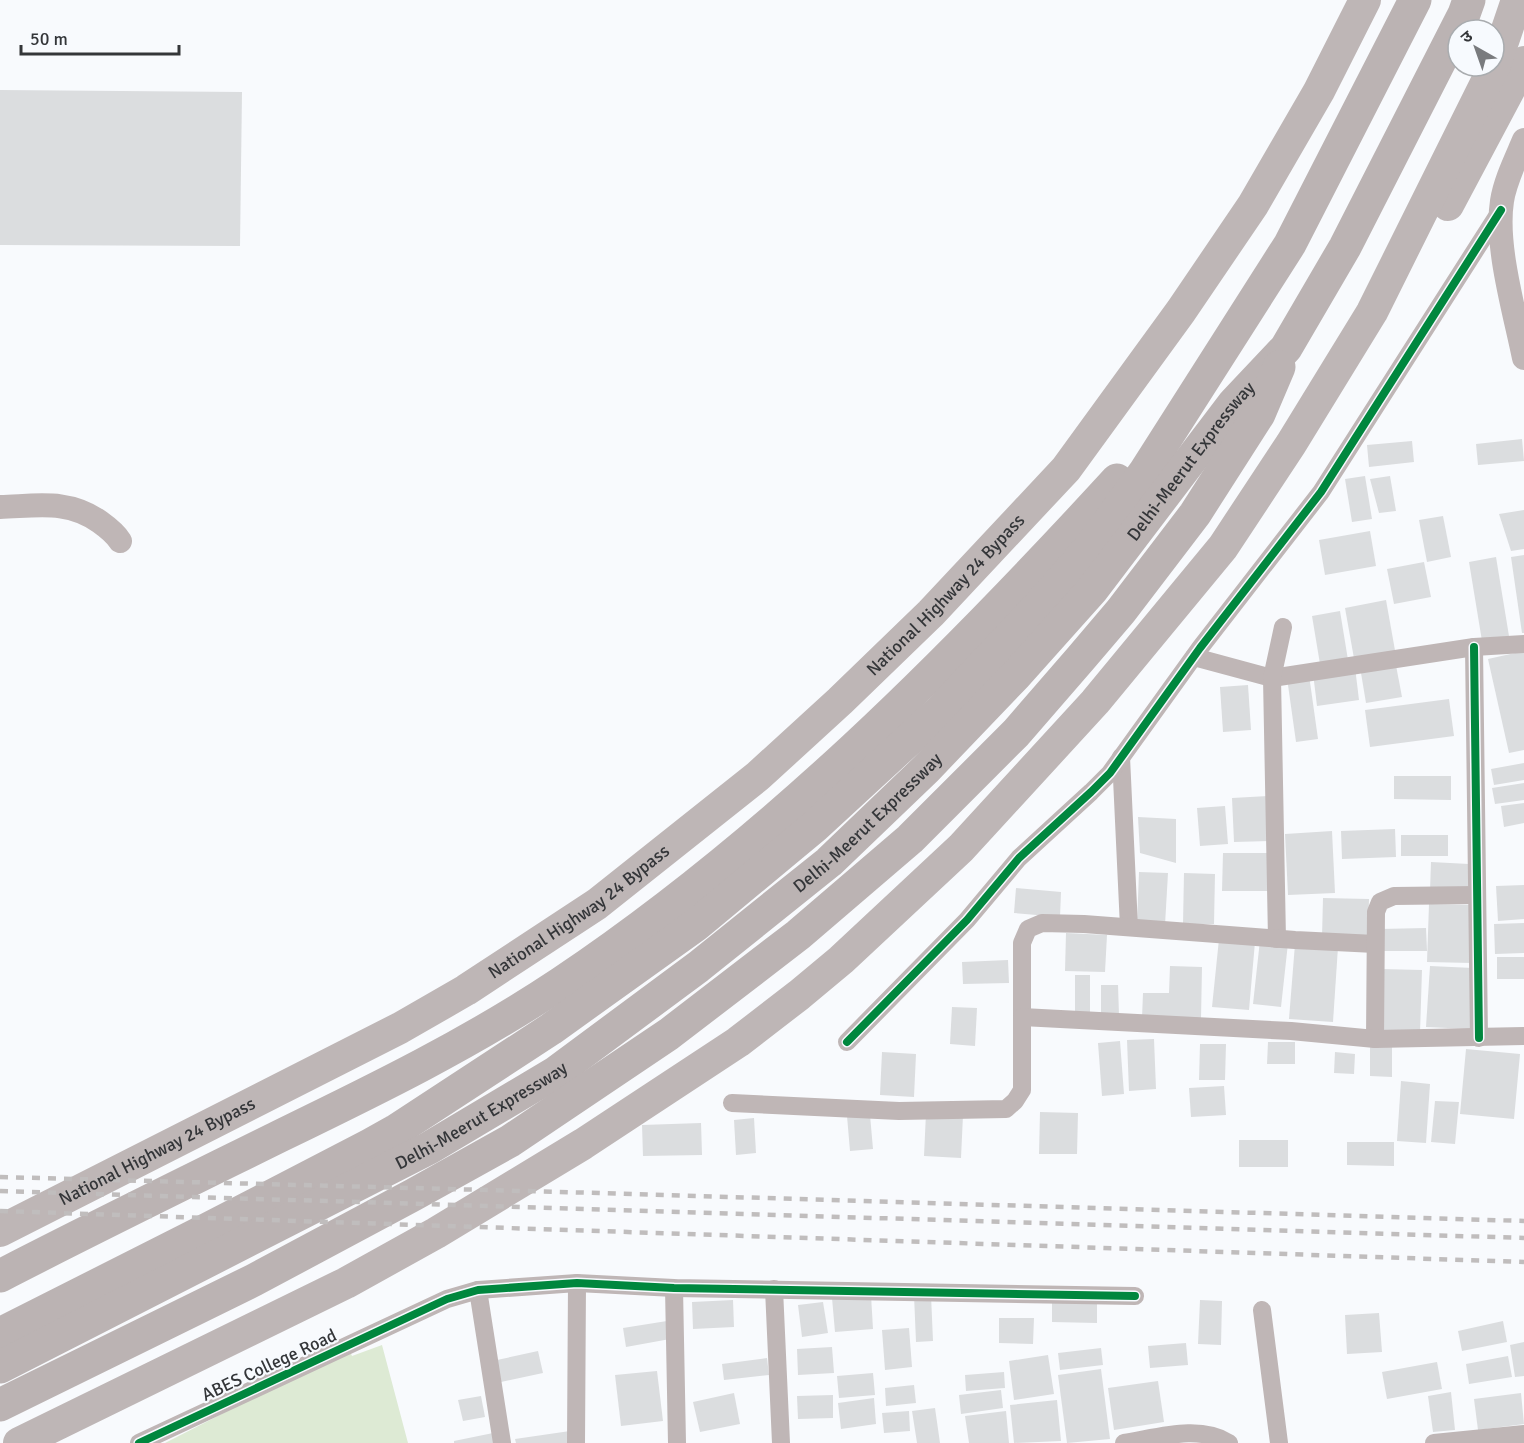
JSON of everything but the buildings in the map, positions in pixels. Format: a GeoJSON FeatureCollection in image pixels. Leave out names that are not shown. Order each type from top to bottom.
{"type":"FeatureCollection","features":[{"type":"Feature","properties":{"kind":"highway","name":"National Highway 24 Bypass"},"geometry":{"type":"LineString","coordinates":[[0,1231],[400,1028],[532,948],[597,904],[758,776],[931,613],[1066,470],[1181,311],[1253,205],[1319,91],[1365,0]]}},
{"type":"Feature","properties":{"kind":"highway"},"geometry":{"type":"LineString","coordinates":[[0,1276],[420,1068],[558,984],[614,946],[706,877],[797,801],[913,694],[1034,570],[1135,484],[1290,244],[1415,0]]}},
{"type":"Feature","properties":{"kind":"highway","name":"Delhi-Meerut Expressway"},"geometry":{"type":"LineString","coordinates":[[0,1367],[209,1245],[395,1131],[551,1029],[676,939],[814,827],[954,695],[1083,554],[1135,484],[1176,479],[1234,403],[1286,348],[1345,247],[1464,14],[1469,0]]}},
{"type":"Feature","properties":{"kind":"highway"},"geometry":{"type":"LineString","coordinates":[[19,1443],[346,1283],[447,1227],[583,1144],[738,1042],[799,995],[841,960],[952,856],[1095,702],[1226,543],[1372,312],[1495,65],[1517,0]]}},
{"type":"Feature","properties":{"kind":"highway"},"geometry":{"type":"LineString","coordinates":[[1392,272],[1416,251],[1434,229],[1524,62]]}},
{"type":"Feature","properties":{"kind":"highway"},"geometry":{"type":"LineString","coordinates":[[0,1405],[254,1280],[404,1201],[510,1141],[669,1034],[798,935],[910,838],[1016,733],[1121,611],[1201,504],[1259,414],[1286,348]]}},
{"type":"Feature","properties":{"kind":"highway","name":"Delhi-Meerut Expressway"},"geometry":{"type":"LineString","coordinates":[[0,1334],[429,1148],[555,1073],[698,967],[829,862],[926,769],[1016,675],[1092,590],[1135,484]]}},
{"type":"Feature","properties":{"kind":"street"},"geometry":{"type":"LineString","coordinates":[[1524,140],[1513,165],[1502,201],[1500,229],[1502,251],[1524,358]]}},
{"type":"Feature","properties":{"kind":"street"},"geometry":{"type":"LineString","coordinates":[[848,1041],[967,920],[1018,858],[1091,792],[1121,757],[1194,657],[1321,492],[1502,210]]}},
{"type":"Feature","properties":{"kind":"street"},"geometry":{"type":"LineString","coordinates":[[0,507],[48,505],[80,509],[111,530],[120,541]]}},
{"type":"Feature","properties":{"kind":"street"},"geometry":{"type":"LineString","coordinates":[[1277,939],[1272,678],[1283,627]]}},
{"type":"Feature","properties":{"kind":"street"},"geometry":{"type":"LineString","coordinates":[[1194,657],[1272,678],[1474,647],[1524,644]]}},
{"type":"Feature","properties":{"kind":"street"},"geometry":{"type":"LineString","coordinates":[[1474,647],[1479,1038]]}},
{"type":"Feature","properties":{"kind":"street"},"geometry":{"type":"LineString","coordinates":[[1121,757],[1129,927]]}},
{"type":"Feature","properties":{"kind":"street"},"geometry":{"type":"LineString","coordinates":[[1375,1039],[1376,912],[1380,902],[1394,897],[1477,896]]}},
{"type":"Feature","properties":{"kind":"street"},"geometry":{"type":"LineString","coordinates":[[732,1103],[899,1112],[1006,1109],[1022,1090],[1022,943],[1028,929],[1042,923],[1375,944]]}},
{"type":"Feature","properties":{"kind":"street"},"geometry":{"type":"LineString","coordinates":[[1022,1017],[1291,1031],[1375,1039],[1524,1036]]}},
{"type":"Feature","properties":{"kind":"street"},"geometry":{"type":"LineString","coordinates":[[576,1443],[577,1283]]}},
{"type":"Feature","properties":{"kind":"street","name":"ABES College Road"},"geometry":{"type":"LineString","coordinates":[[140,1443],[447,1299],[478,1290],[577,1283],[674,1288],[1135,1296]]}},
{"type":"Feature","properties":{"kind":"street"},"geometry":{"type":"LineString","coordinates":[[674,1288],[676,1443]]}},
{"type":"Feature","properties":{"kind":"street"},"geometry":{"type":"LineString","coordinates":[[774,1289],[781,1443]]}},
{"type":"Feature","properties":{"kind":"street"},"geometry":{"type":"LineString","coordinates":[[478,1290],[502,1443]]}},
{"type":"Feature","properties":{"kind":"street"},"geometry":{"type":"LineString","coordinates":[[1262,1310],[1279,1443]]}},
{"type":"Feature","properties":{"kind":"street"},"geometry":{"type":"LineString","coordinates":[[1124,1443],[1192,1433],[1219,1436],[1229,1443]]}},
{"type":"Feature","properties":{"kind":"street"},"geometry":{"type":"LineString","coordinates":[[1434,1443],[1524,1434]]}},
{"type":"Feature","properties":{"kind":"green space"},"geometry":{"type":"Polygon","coordinates":[[[382,1345],[408,1443],[165,1443],[349,1349],[352,1356],[382,1345]]]}},
{"type":"Feature","properties":{"kind":"railway"},"geometry":{"type":"LineString","coordinates":[[0,1177],[1524,1221]]}},
{"type":"Feature","properties":{"kind":"railway"},"geometry":{"type":"LineString","coordinates":[[0,1191],[1524,1238]]}},
{"type":"Feature","properties":{"kind":"railway"},"geometry":{"type":"LineString","coordinates":[[0,1211],[1524,1262]]}},
{"type":"Feature","properties":{"kind":"cycle path"},"geometry":{"type":"LineString","coordinates":[[847,1042],[967,920],[1019,858],[1110,773],[1200,648],[1321,492],[1501,210]]}},
{"type":"Feature","properties":{"kind":"cycle path"},"geometry":{"type":"LineString","coordinates":[[1474,647],[1479,1038]]}},
{"type":"Feature","properties":{"kind":"cycle path"},"geometry":{"type":"LineString","coordinates":[[139,1443],[447,1299],[478,1290],[577,1283],[674,1288],[1135,1296]]}}]}
